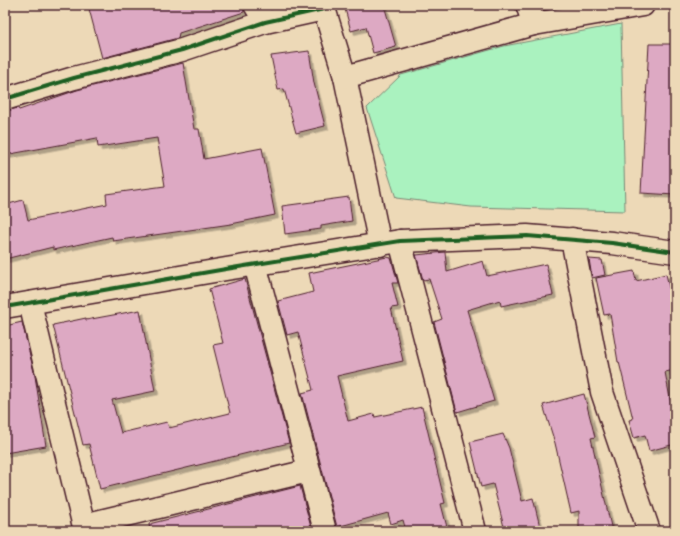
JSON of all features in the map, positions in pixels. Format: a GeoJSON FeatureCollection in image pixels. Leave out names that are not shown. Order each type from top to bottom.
{"type":"FeatureCollection","features":[{"type":"Feature","properties":{"kind":"street"},"geometry":{"type":"LineString","coordinates":[[345,77],[530,14],[643,5]]}},
{"type":"Feature","properties":{"kind":"street"},"geometry":{"type":"LineString","coordinates":[[5,99],[74,78],[182,50],[260,14],[324,7],[345,77],[390,243],[475,531]]}},
{"type":"Feature","properties":{"kind":"street"},"geometry":{"type":"LineString","coordinates":[[5,307],[255,264],[390,243],[526,236],[612,243],[675,252]]}},
{"type":"Feature","properties":{"kind":"street"},"geometry":{"type":"LineString","coordinates":[[572,240],[602,392],[649,531]]}},
{"type":"Feature","properties":{"kind":"street"},"geometry":{"type":"LineString","coordinates":[[255,264],[308,471],[325,531]]}},
{"type":"Feature","properties":{"kind":"street"},"geometry":{"type":"LineString","coordinates":[[30,303],[85,528],[308,471]]}},
{"type":"Feature","properties":{"kind":"green space"},"geometry":{"type":"Polygon","coordinates":[[[621,24],[625,211],[471,207],[396,198],[367,108],[401,75],[504,46],[621,24]]]}},
{"type":"Feature","properties":{"kind":"building"},"geometry":{"type":"Polygon","coordinates":[[[88,5],[243,5],[244,12],[179,33],[178,38],[102,58],[88,5]]]}},
{"type":"Feature","properties":{"kind":"building"},"geometry":{"type":"Polygon","coordinates":[[[344,5],[384,5],[396,47],[373,53],[366,27],[351,31],[344,5]]]}},
{"type":"Feature","properties":{"kind":"building"},"geometry":{"type":"Polygon","coordinates":[[[649,44],[675,44],[675,195],[641,193],[649,44]]]}},
{"type":"Feature","properties":{"kind":"building"},"geometry":{"type":"Polygon","coordinates":[[[309,51],[314,83],[325,126],[296,133],[284,89],[278,90],[271,56],[309,51]]]}},
{"type":"Feature","properties":{"kind":"building"},"geometry":{"type":"Polygon","coordinates":[[[183,63],[194,129],[199,129],[204,159],[262,148],[275,215],[231,224],[113,241],[112,237],[53,250],[53,247],[5,259],[5,205],[23,200],[28,220],[107,204],[106,194],[165,186],[157,138],[98,147],[97,138],[5,155],[5,111],[18,108],[19,110],[77,90],[183,63]]]}},
{"type":"Feature","properties":{"kind":"building"},"geometry":{"type":"Polygon","coordinates":[[[349,197],[352,221],[321,226],[321,229],[285,234],[282,206],[349,197]]]}},
{"type":"Feature","properties":{"kind":"building"},"geometry":{"type":"Polygon","coordinates":[[[445,252],[447,272],[483,261],[487,276],[546,264],[553,295],[501,306],[500,300],[467,310],[494,401],[457,412],[434,322],[442,319],[429,279],[423,280],[416,255],[445,252]]]}},
{"type":"Feature","properties":{"kind":"building"},"geometry":{"type":"Polygon","coordinates":[[[387,257],[391,258],[398,283],[392,283],[398,307],[391,308],[403,361],[337,376],[348,421],[374,414],[375,417],[422,407],[445,503],[441,504],[448,531],[406,531],[403,520],[391,524],[388,513],[337,527],[302,393],[313,390],[298,332],[287,335],[278,301],[313,292],[309,273],[387,257]]]}},
{"type":"Feature","properties":{"kind":"building"},"geometry":{"type":"Polygon","coordinates":[[[589,259],[602,260],[605,275],[592,278],[589,259]]]}},
{"type":"Feature","properties":{"kind":"building"},"geometry":{"type":"Polygon","coordinates":[[[634,271],[636,281],[666,274],[675,313],[675,370],[665,372],[675,425],[675,444],[649,451],[645,435],[634,438],[629,420],[633,419],[618,362],[610,314],[604,315],[596,278],[634,271]]]}},
{"type":"Feature","properties":{"kind":"building"},"geometry":{"type":"Polygon","coordinates":[[[245,279],[289,443],[100,489],[89,444],[83,445],[53,325],[86,318],[86,320],[140,310],[155,391],[112,400],[121,433],[167,422],[169,428],[230,413],[213,345],[223,343],[209,289],[245,279]]]}},
{"type":"Feature","properties":{"kind":"building"},"geometry":{"type":"Polygon","coordinates":[[[22,322],[35,376],[46,446],[5,453],[5,326],[22,322]]]}},
{"type":"Feature","properties":{"kind":"building"},"geometry":{"type":"Polygon","coordinates":[[[584,394],[595,437],[591,438],[612,531],[579,531],[579,511],[571,513],[555,443],[543,405],[584,394]]]}},
{"type":"Feature","properties":{"kind":"building"},"geometry":{"type":"Polygon","coordinates":[[[503,434],[509,448],[522,501],[533,498],[541,531],[505,531],[493,484],[481,487],[470,442],[503,434]]]}},
{"type":"Feature","properties":{"kind":"building"},"geometry":{"type":"Polygon","coordinates":[[[300,486],[312,531],[150,531],[149,524],[300,486]]]}},
{"type":"Feature","properties":{"kind":"cycle path"},"geometry":{"type":"LineString","coordinates":[[5,99],[74,78],[182,50],[265,22],[324,9]]}},
{"type":"Feature","properties":{"kind":"cycle path"},"geometry":{"type":"LineString","coordinates":[[5,307],[400,241],[527,236],[612,243],[675,252]]}}]}
